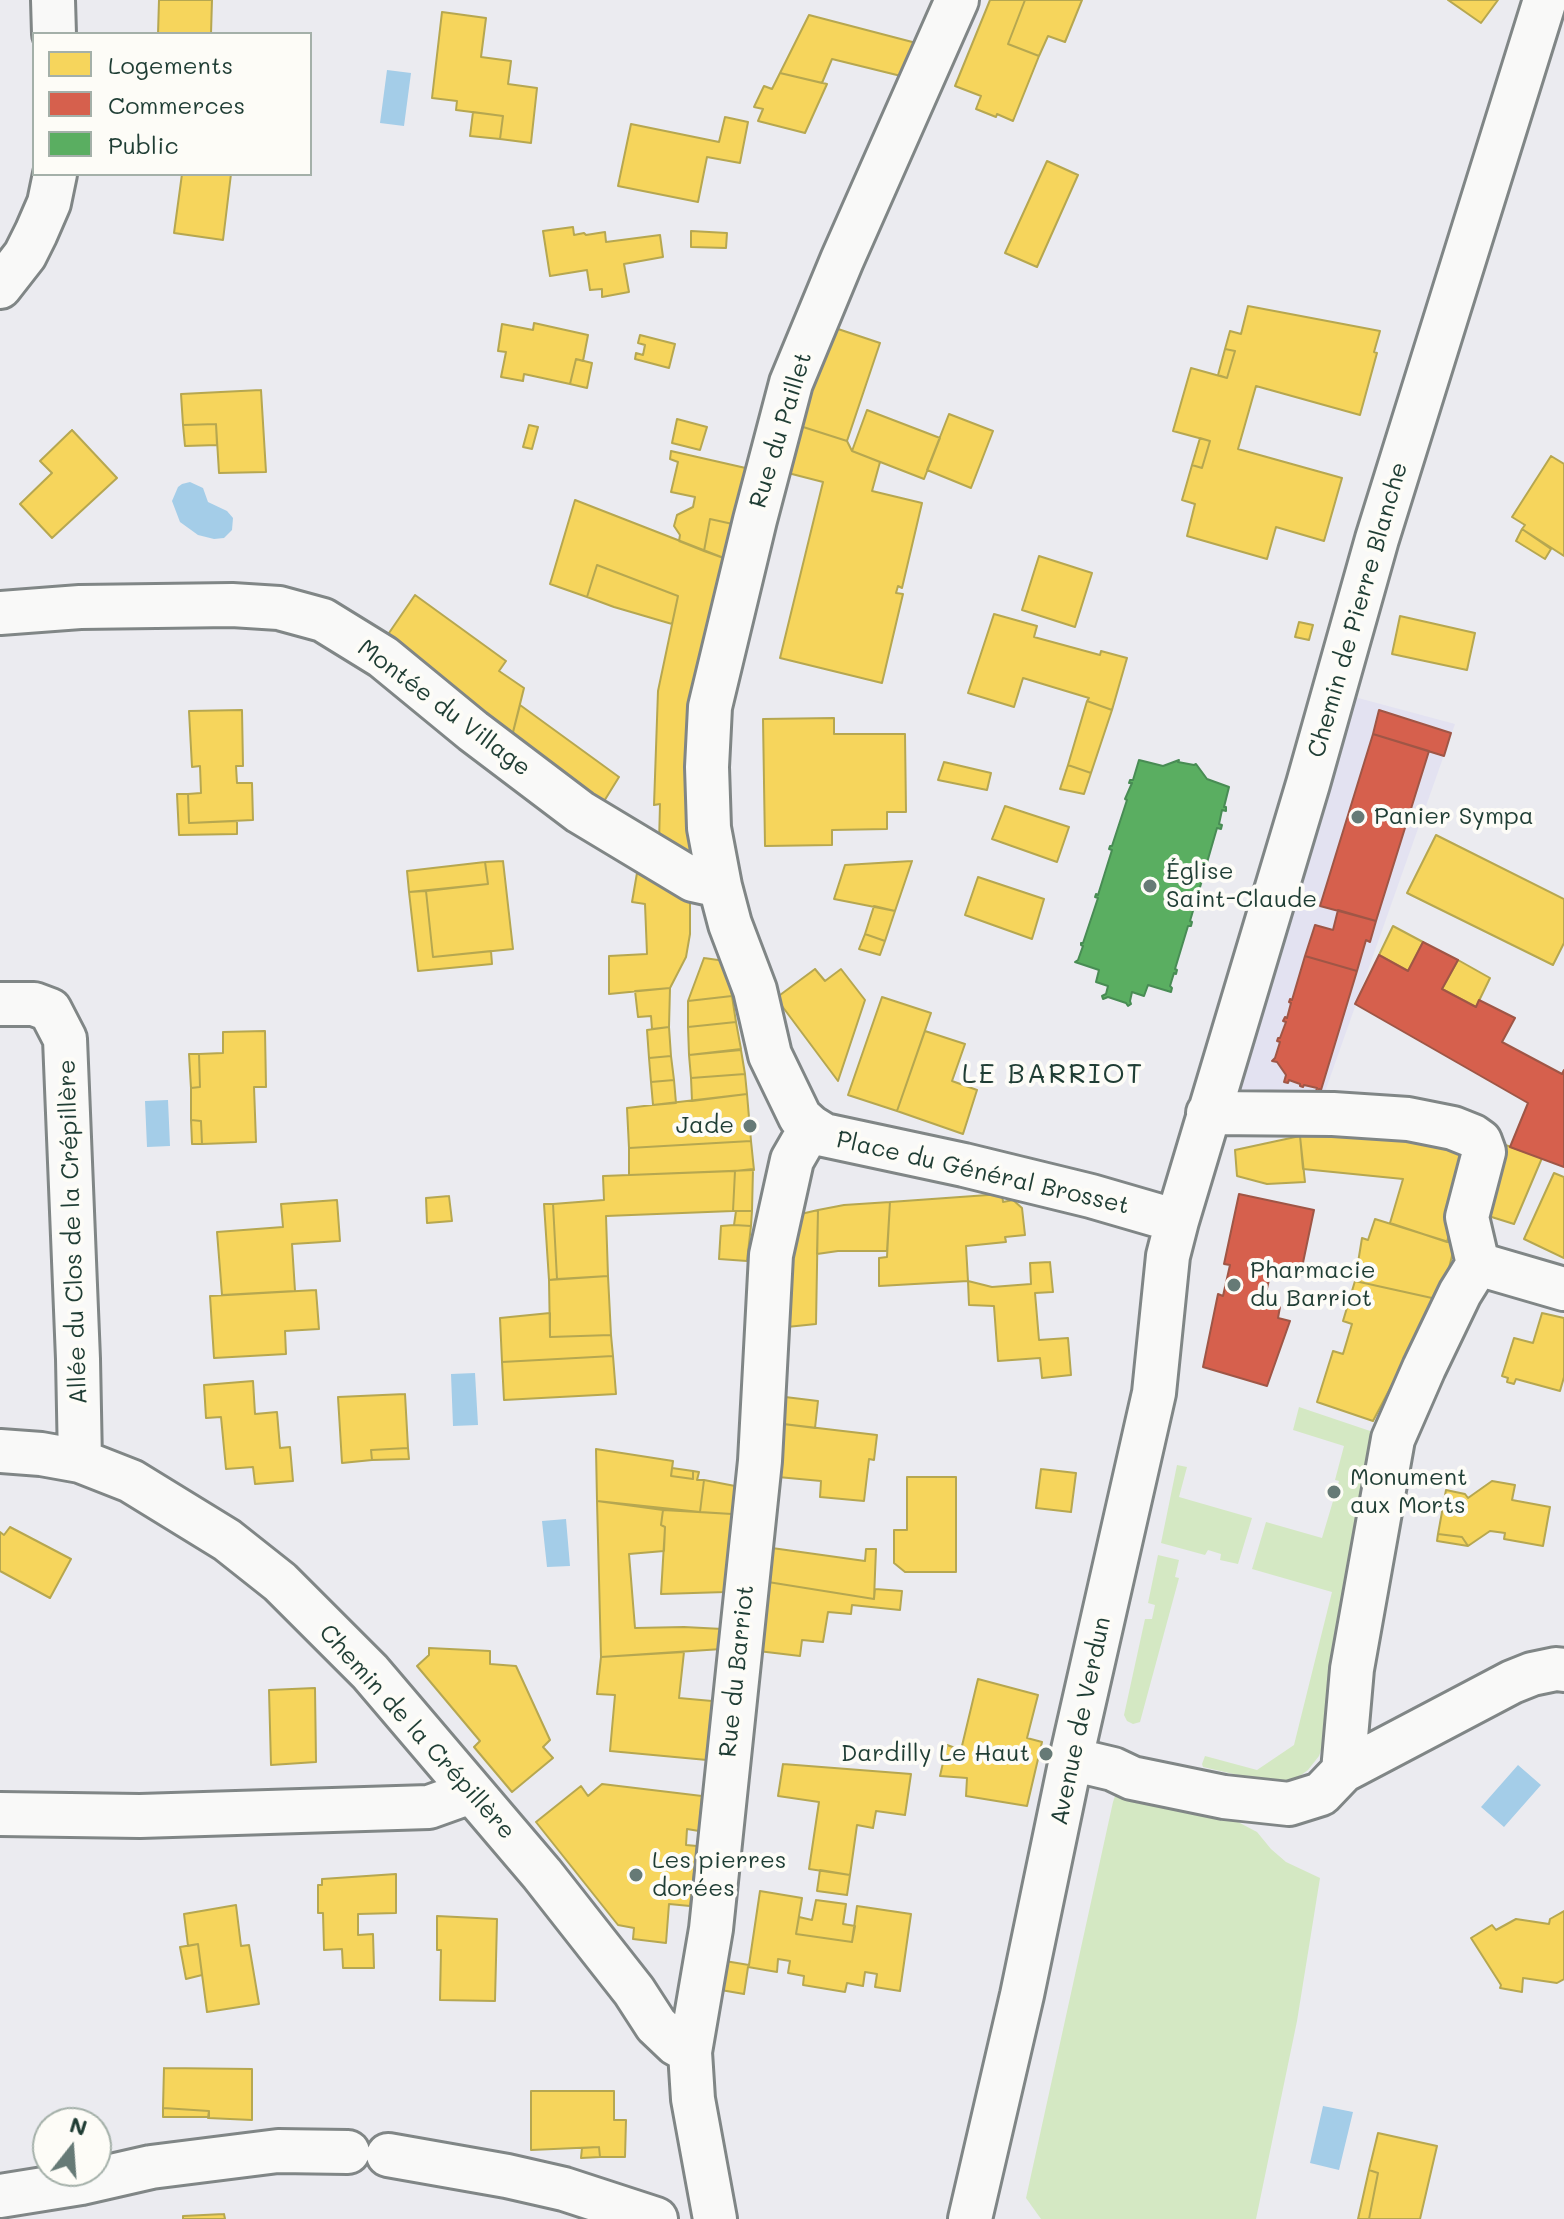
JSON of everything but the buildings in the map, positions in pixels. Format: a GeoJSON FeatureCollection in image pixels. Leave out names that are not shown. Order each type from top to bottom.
{"type":"FeatureCollection","features":[{"type":"Feature","properties":{"kind":"street"},"geometry":{"type":"LineString","coordinates":[[53,0],[54,32]]}},
{"type":"Feature","properties":{"kind":"street","name":"Rue du Paillet"},"geometry":{"type":"LineString","coordinates":[[720,886],[709,828],[707,767],[710,707],[791,383],[957,0]]}},
{"type":"Feature","properties":{"kind":"street","name":"Chemin de Pierre Blanche"},"geometry":{"type":"LineString","coordinates":[[1177,1221],[1308,784],[1377,539],[1545,0]]}},
{"type":"Feature","properties":{"kind":"street"},"geometry":{"type":"LineString","coordinates":[[0,287],[25,255],[39,227],[49,203],[55,176]]}},
{"type":"Feature","properties":{"kind":"street","name":"Montée du Village"},"geometry":{"type":"LineString","coordinates":[[0,613],[80,607],[232,605],[279,608],[323,620],[383,657],[473,731],[580,812],[693,880],[720,886]]}},
{"type":"Feature","properties":{"kind":"street","name":"Place du Général Brosset"},"geometry":{"type":"LineString","coordinates":[[720,886],[730,924],[755,990],[770,1055],[800,1117],[811,1127],[824,1135],[978,1168],[1177,1221]]}},
{"type":"Feature","properties":{"kind":"street","name":"Allée du Clos de la Crépillère"},"geometry":{"type":"LineString","coordinates":[[0,1004],[34,1004],[50,1010],[65,1039],[80,1461]]}},
{"type":"Feature","properties":{"kind":"street"},"geometry":{"type":"LineString","coordinates":[[1208,1113],[1333,1114],[1408,1119],[1453,1128],[1473,1136],[1480,1141],[1484,1152],[1467,1217],[1493,1268],[1564,1289]]}},
{"type":"Feature","properties":{"kind":"street","name":"Rue du Barriot"},"geometry":{"type":"LineString","coordinates":[[715,2219],[693,2099],[690,2052],[711,1929],[757,1487],[771,1255],[792,1160],[811,1127]]}},
{"type":"Feature","properties":{"kind":"street","name":"Avenue de Verdun"},"geometry":{"type":"LineString","coordinates":[[970,2219],[1154,1393],[1168,1256],[1177,1221]]}},
{"type":"Feature","properties":{"kind":"street"},"geometry":{"type":"LineString","coordinates":[[1343,1771],[1352,1669],[1393,1439],[1460,1293],[1493,1268]]}},
{"type":"Feature","properties":{"kind":"street","name":"Chemin de la Crépillère"},"geometry":{"type":"LineString","coordinates":[[0,1451],[80,1461],[131,1481],[227,1540],[280,1582],[370,1672],[439,1751],[542,1874],[634,1991],[656,2025],[676,2044],[690,2052]]}},
{"type":"Feature","properties":{"kind":"street"},"geometry":{"type":"LineString","coordinates":[[1071,1759],[1113,1769],[1132,1778],[1224,1797],[1289,1804],[1321,1794],[1343,1771],[1512,1682],[1532,1674],[1564,1670]]}},
{"type":"Feature","properties":{"kind":"street"},"geometry":{"type":"LineString","coordinates":[[0,1814],[140,1816],[429,1807],[471,1792]]}},
{"type":"Feature","properties":{"kind":"street"},"geometry":{"type":"LineString","coordinates":[[0,2196],[81,2183],[151,2167],[278,2151],[368,2154],[507,2176],[564,2189],[656,2219]]}},
{"type":"Feature","properties":{"kind":"shaded area"},"geometry":{"type":"Polygon","coordinates":[[[1347,695],[1455,724],[1321,1103],[1230,1093],[1347,695]]]}},
{"type":"Feature","properties":{"kind":"green space"},"geometry":{"type":"Polygon","coordinates":[[[1299,1407],[1379,1434],[1341,1665],[1325,1739],[1319,1756],[1308,1770],[1297,1778],[1277,1784],[1203,1767],[1202,1764],[1205,1756],[1257,1770],[1294,1745],[1332,1592],[1252,1569],[1266,1522],[1322,1538],[1339,1481],[1335,1480],[1344,1446],[1293,1430],[1299,1407]]]}},
{"type":"Feature","properties":{"kind":"green space"},"geometry":{"type":"Polygon","coordinates":[[[1177,1465],[1187,1467],[1179,1497],[1252,1518],[1238,1564],[1220,1560],[1221,1554],[1208,1550],[1205,1555],[1161,1543],[1177,1465]]]}},
{"type":"Feature","properties":{"kind":"green space"},"geometry":{"type":"Polygon","coordinates":[[[1158,1555],[1179,1560],[1175,1577],[1179,1578],[1140,1722],[1133,1724],[1124,1715],[1145,1619],[1152,1619],[1155,1605],[1148,1603],[1158,1555]]]}},
{"type":"Feature","properties":{"kind":"green space"},"geometry":{"type":"Polygon","coordinates":[[[1118,1795],[1154,1804],[1217,1813],[1257,1832],[1286,1862],[1320,1878],[1297,2021],[1256,2219],[1041,2219],[1026,2198],[1113,1802],[1118,1795]]]}},
{"type":"Feature","properties":{"kind":"water"},"geometry":{"type":"Polygon","coordinates":[[[387,70],[411,73],[404,126],[380,123],[387,70]]]}},
{"type":"Feature","properties":{"kind":"water"},"geometry":{"type":"Polygon","coordinates":[[[190,482],[203,488],[208,502],[227,511],[233,518],[232,530],[224,538],[198,535],[180,522],[172,501],[178,487],[190,482]]]}},
{"type":"Feature","properties":{"kind":"water"},"geometry":{"type":"Polygon","coordinates":[[[168,1100],[170,1146],[147,1147],[145,1101],[168,1100]]]}},
{"type":"Feature","properties":{"kind":"water"},"geometry":{"type":"Polygon","coordinates":[[[475,1373],[478,1425],[453,1426],[451,1374],[475,1373]]]}},
{"type":"Feature","properties":{"kind":"water"},"geometry":{"type":"Polygon","coordinates":[[[566,1519],[570,1566],[547,1567],[542,1521],[566,1519]]]}},
{"type":"Feature","properties":{"kind":"water"},"geometry":{"type":"Polygon","coordinates":[[[1518,1765],[1541,1785],[1504,1827],[1481,1807],[1518,1765]]]}},
{"type":"Feature","properties":{"kind":"water"},"geometry":{"type":"Polygon","coordinates":[[[1323,2106],[1353,2112],[1339,2170],[1310,2163],[1323,2106]]]}},
{"type":"Feature","properties":{"kind":"place","name":"Panier Sympa"},"geometry":{"type":"Point","coordinates":[1358,817]}},
{"type":"Feature","properties":{"kind":"place","name":"Église Saint-Claude"},"geometry":{"type":"Point","coordinates":[1150,886]}},
{"type":"Feature","properties":{"kind":"place","name":"Jade"},"geometry":{"type":"Point","coordinates":[750,1126]}},
{"type":"Feature","properties":{"kind":"place","name":"Pharmacie du Barriot"},"geometry":{"type":"Point","coordinates":[1234,1285]}},
{"type":"Feature","properties":{"kind":"place","name":"Monument aux Morts"},"geometry":{"type":"Point","coordinates":[1334,1492]}},
{"type":"Feature","properties":{"kind":"place","name":"Dardilly Le Haut"},"geometry":{"type":"Point","coordinates":[1046,1754]}},
{"type":"Feature","properties":{"kind":"place","name":"Les pierres dorées"},"geometry":{"type":"Point","coordinates":[636,1875]}},
{"type":"Feature","properties":{"kind":"district","name":"LE BARRIOT"},"geometry":{"type":"Point","coordinates":[1053,1074]}}]}
